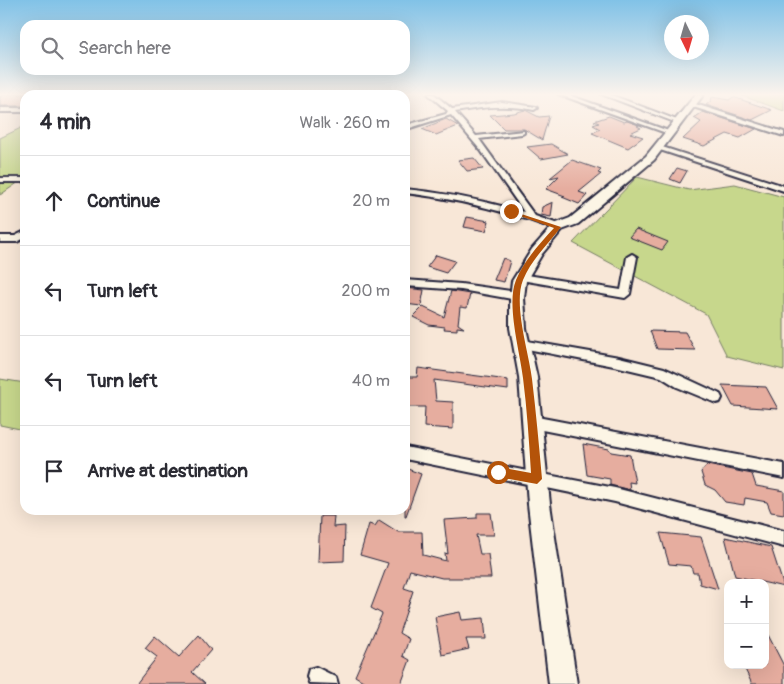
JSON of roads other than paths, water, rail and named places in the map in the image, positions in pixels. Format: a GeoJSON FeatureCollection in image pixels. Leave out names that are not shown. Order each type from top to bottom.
{"type":"FeatureCollection","features":[{"type":"Feature","properties":{"kind":"street"},"geometry":{"type":"LineString","coordinates":[[464,126],[531,216]]}},
{"type":"Feature","properties":{"kind":"street"},"geometry":{"type":"LineString","coordinates":[[668,126],[675,128]]}},
{"type":"Feature","properties":{"kind":"street"},"geometry":{"type":"LineString","coordinates":[[670,126],[675,128]]}},
{"type":"Feature","properties":{"kind":"street"},"geometry":{"type":"LineString","coordinates":[[764,126],[784,134]]}},
{"type":"Feature","properties":{"kind":"street"},"geometry":{"type":"LineString","coordinates":[[563,684],[537,479],[528,377],[518,328],[517,296],[521,278],[537,252],[558,227],[574,221],[650,158],[675,128]]}},
{"type":"Feature","properties":{"kind":"street"},"geometry":{"type":"LineString","coordinates":[[474,138],[522,132]]}},
{"type":"Feature","properties":{"kind":"street"},"geometry":{"type":"LineString","coordinates":[[658,148],[784,190]]}},
{"type":"Feature","properties":{"kind":"street"},"geometry":{"type":"LineString","coordinates":[[0,180],[20,180]]}},
{"type":"Feature","properties":{"kind":"street"},"geometry":{"type":"LineString","coordinates":[[410,191],[472,201],[531,216],[558,227]]}},
{"type":"Feature","properties":{"kind":"street"},"geometry":{"type":"LineString","coordinates":[[0,239],[17,239],[20,237]]}},
{"type":"Feature","properties":{"kind":"street"},"geometry":{"type":"LineString","coordinates":[[521,278],[625,294],[632,257]]}},
{"type":"Feature","properties":{"kind":"street"},"geometry":{"type":"LineString","coordinates":[[410,283],[461,287],[517,296]]}},
{"type":"Feature","properties":{"kind":"street"},"geometry":{"type":"LineString","coordinates":[[522,344],[619,362],[664,373],[681,383],[716,398]]}},
{"type":"Feature","properties":{"kind":"street"},"geometry":{"type":"LineString","coordinates":[[532,422],[784,471]]}},
{"type":"Feature","properties":{"kind":"street"},"geometry":{"type":"LineString","coordinates":[[410,454],[633,499],[784,539]]}}]}
